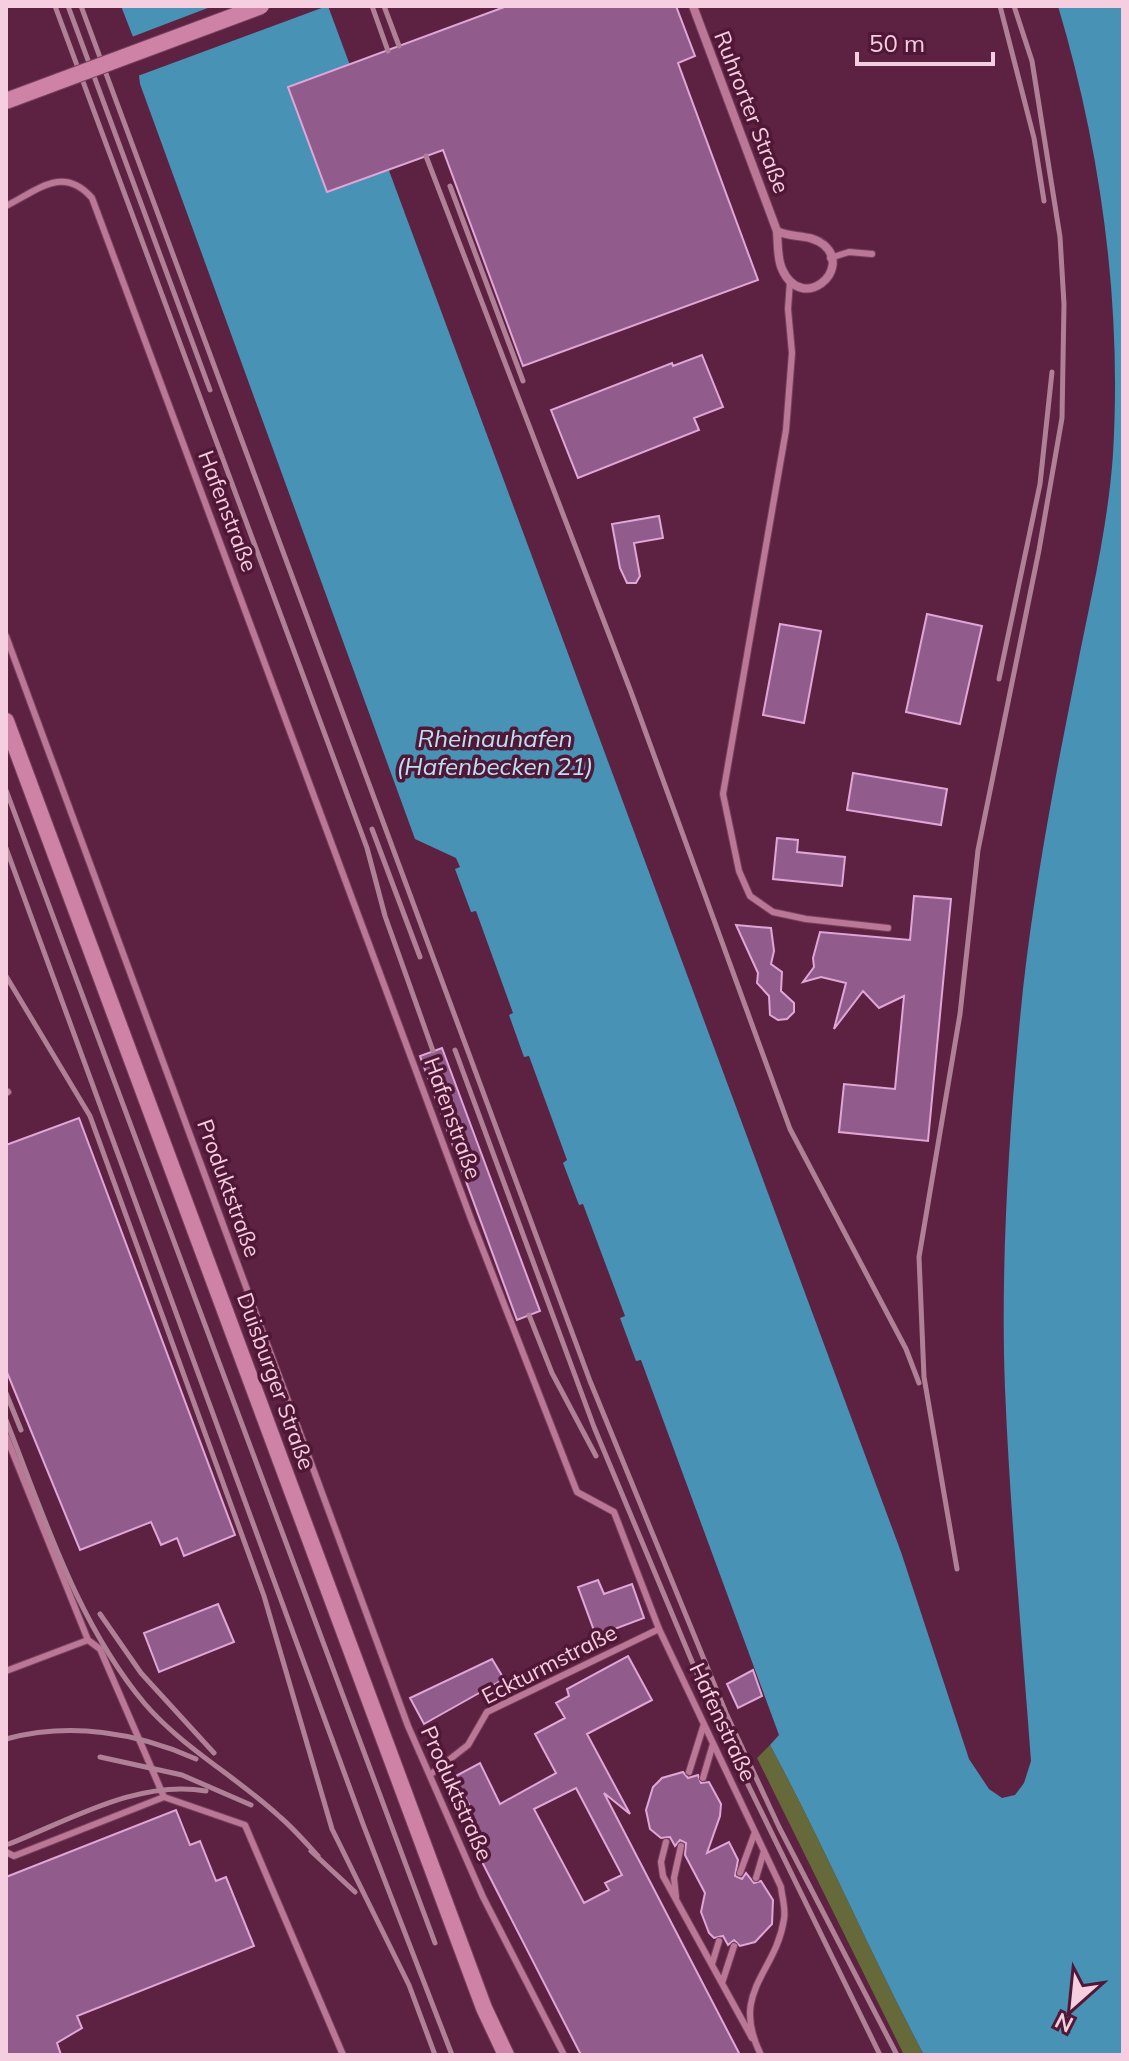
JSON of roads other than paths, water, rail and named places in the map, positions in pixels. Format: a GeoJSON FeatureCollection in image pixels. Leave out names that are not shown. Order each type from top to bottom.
{"type":"FeatureCollection","features":[{"type":"Feature","properties":{"kind":"street"},"geometry":{"type":"LineString","coordinates":[[6,101],[261,6]]}},
{"type":"Feature","properties":{"kind":"street","name":"Ruhrorter Straße"},"geometry":{"type":"LineString","coordinates":[[693,6],[777,231],[781,267],[790,281]]}},
{"type":"Feature","properties":{"kind":"street"},"geometry":{"type":"LineString","coordinates":[[777,231],[789,237],[815,239],[828,249],[828,280],[819,287],[806,289],[790,281]]}},
{"type":"Feature","properties":{"kind":"street","name":"Duisburger Straße"},"geometry":{"type":"LineString","coordinates":[[6,721],[484,2008],[506,2055]]}},
{"type":"Feature","properties":{"kind":"lane","name":"Hafenstraße"},"geometry":{"type":"LineString","coordinates":[[6,206],[63,180],[79,183],[92,198],[471,1219],[577,1492],[614,1512],[659,1629],[781,1887],[785,1916],[778,1941],[748,2003],[755,2043],[761,2055]]}},
{"type":"Feature","properties":{"kind":"lane"},"geometry":{"type":"LineString","coordinates":[[830,258],[849,252],[872,254]]}},
{"type":"Feature","properties":{"kind":"lane"},"geometry":{"type":"LineString","coordinates":[[790,281],[788,309],[792,353],[786,430],[723,794],[739,871],[750,896],[773,912],[888,928]]}},
{"type":"Feature","properties":{"kind":"lane","name":"Produktstraße"},"geometry":{"type":"LineString","coordinates":[[6,636],[408,1726],[483,1897],[564,2055]]}},
{"type":"Feature","properties":{"kind":"lane"},"geometry":{"type":"LineString","coordinates":[[6,1436],[88,1640],[100,1649],[164,1797]]}},
{"type":"Feature","properties":{"kind":"lane","name":"Eckturmstraße"},"geometry":{"type":"LineString","coordinates":[[431,1774],[468,1745],[487,1712],[659,1629]]}},
{"type":"Feature","properties":{"kind":"lane"},"geometry":{"type":"LineString","coordinates":[[6,1671],[88,1640]]}},
{"type":"Feature","properties":{"kind":"lane"},"geometry":{"type":"LineString","coordinates":[[689,1772],[704,1724]]}},
{"type":"Feature","properties":{"kind":"lane"},"geometry":{"type":"LineString","coordinates":[[703,1778],[713,1744]]}},
{"type":"Feature","properties":{"kind":"lane"},"geometry":{"type":"LineString","coordinates":[[6,1852],[14,1856],[164,1797],[245,1825],[343,2055]]}},
{"type":"Feature","properties":{"kind":"lane"},"geometry":{"type":"LineString","coordinates":[[740,1873],[755,1832]]}},
{"type":"Feature","properties":{"kind":"lane"},"geometry":{"type":"LineString","coordinates":[[666,1842],[661,1862],[663,1876],[755,2043]]}},
{"type":"Feature","properties":{"kind":"lane"},"geometry":{"type":"LineString","coordinates":[[677,1901],[674,1878],[681,1846]]}},
{"type":"Feature","properties":{"kind":"lane"},"geometry":{"type":"LineString","coordinates":[[756,1878],[764,1851]]}},
{"type":"Feature","properties":{"kind":"lane"},"geometry":{"type":"LineString","coordinates":[[712,1964],[719,1941]]}},
{"type":"Feature","properties":{"kind":"lane"},"geometry":{"type":"LineString","coordinates":[[722,1983],[734,1946]]}},
{"type":"Feature","properties":{"kind":"water","name":"Rheinauhafen (Hafenbecken 21)"},"geometry":{"type":"Polygon","coordinates":[[[121,6],[328,6],[901,1552],[969,1759],[989,1789],[1002,1798],[1015,1795],[1024,1783],[1031,1761],[1005,1388],[1005,1239],[1014,1086],[1023,989],[1040,870],[1107,509],[1115,398],[1111,284],[1097,171],[1058,6],[1123,6],[1123,2055],[924,2055],[770,1745],[779,1735],[641,1360],[636,1361],[620,1318],[625,1316],[583,1204],[579,1205],[563,1163],[567,1160],[529,1056],[524,1057],[509,1015],[513,1013],[476,911],[471,912],[455,869],[460,867],[456,858],[415,839],[140,84],[135,42],[121,6]]]}},
{"type":"Feature","properties":{"kind":"railway"},"geometry":{"type":"LineString","coordinates":[[55,6],[367,848],[385,916],[433,1051]]}},
{"type":"Feature","properties":{"kind":"railway"},"geometry":{"type":"LineString","coordinates":[[68,6],[210,390]]}},
{"type":"Feature","properties":{"kind":"railway"},"geometry":{"type":"LineString","coordinates":[[81,6],[590,1381],[726,1713],[779,1827],[897,2055]]}},
{"type":"Feature","properties":{"kind":"railway"},"geometry":{"type":"LineString","coordinates":[[372,6],[388,51]]}},
{"type":"Feature","properties":{"kind":"railway"},"geometry":{"type":"LineString","coordinates":[[384,6],[399,46]]}},
{"type":"Feature","properties":{"kind":"railway"},"geometry":{"type":"LineString","coordinates":[[1000,6],[1034,138],[1044,201]]}},
{"type":"Feature","properties":{"kind":"railway"},"geometry":{"type":"LineString","coordinates":[[957,1569],[924,1377],[919,1257],[960,1014],[978,850],[1039,550],[1062,418],[1064,304],[1060,237],[1032,61],[1014,6]]}},
{"type":"Feature","properties":{"kind":"railway"},"geometry":{"type":"LineString","coordinates":[[426,156],[631,692],[790,1129],[906,1349],[919,1383]]}},
{"type":"Feature","properties":{"kind":"railway"},"geometry":{"type":"LineString","coordinates":[[450,186],[523,381]]}},
{"type":"Feature","properties":{"kind":"railway"},"geometry":{"type":"LineString","coordinates":[[999,679],[1040,484],[1052,372]]}},
{"type":"Feature","properties":{"kind":"railway"},"geometry":{"type":"LineString","coordinates":[[6,790],[435,1943]]}},
{"type":"Feature","properties":{"kind":"railway"},"geometry":{"type":"LineString","coordinates":[[372,829],[420,957]]}},
{"type":"Feature","properties":{"kind":"railway"},"geometry":{"type":"LineString","coordinates":[[6,848],[363,1824],[452,2055]]}},
{"type":"Feature","properties":{"kind":"railway"},"geometry":{"type":"LineString","coordinates":[[6,976],[90,1116],[264,1596],[332,1829],[409,1985],[435,2055]]}},
{"type":"Feature","properties":{"kind":"railway"},"geometry":{"type":"LineString","coordinates":[[455,1050],[594,1427],[716,1719],[880,2055]]}},
{"type":"Feature","properties":{"kind":"railway"},"geometry":{"type":"LineString","coordinates":[[529,1315],[552,1373],[596,1456]]}},
{"type":"Feature","properties":{"kind":"railway"},"geometry":{"type":"LineString","coordinates":[[6,1393],[21,1430]]}},
{"type":"Feature","properties":{"kind":"railway"},"geometry":{"type":"LineString","coordinates":[[6,1420],[64,1568],[100,1639],[121,1672],[160,1720],[290,1826],[318,1856]]}},
{"type":"Feature","properties":{"kind":"railway"},"geometry":{"type":"LineString","coordinates":[[100,1614],[141,1673],[214,1753]]}},
{"type":"Feature","properties":{"kind":"railway"},"geometry":{"type":"LineString","coordinates":[[6,1739],[54,1731],[102,1732],[150,1742],[196,1759]]}},
{"type":"Feature","properties":{"kind":"railway"},"geometry":{"type":"LineString","coordinates":[[100,1757],[182,1775],[251,1805]]}},
{"type":"Feature","properties":{"kind":"railway"},"geometry":{"type":"LineString","coordinates":[[9,1844],[130,1796],[181,1789],[206,1791]]}},
{"type":"Feature","properties":{"kind":"railway"},"geometry":{"type":"LineString","coordinates":[[311,1851],[355,1892]]}}]}
